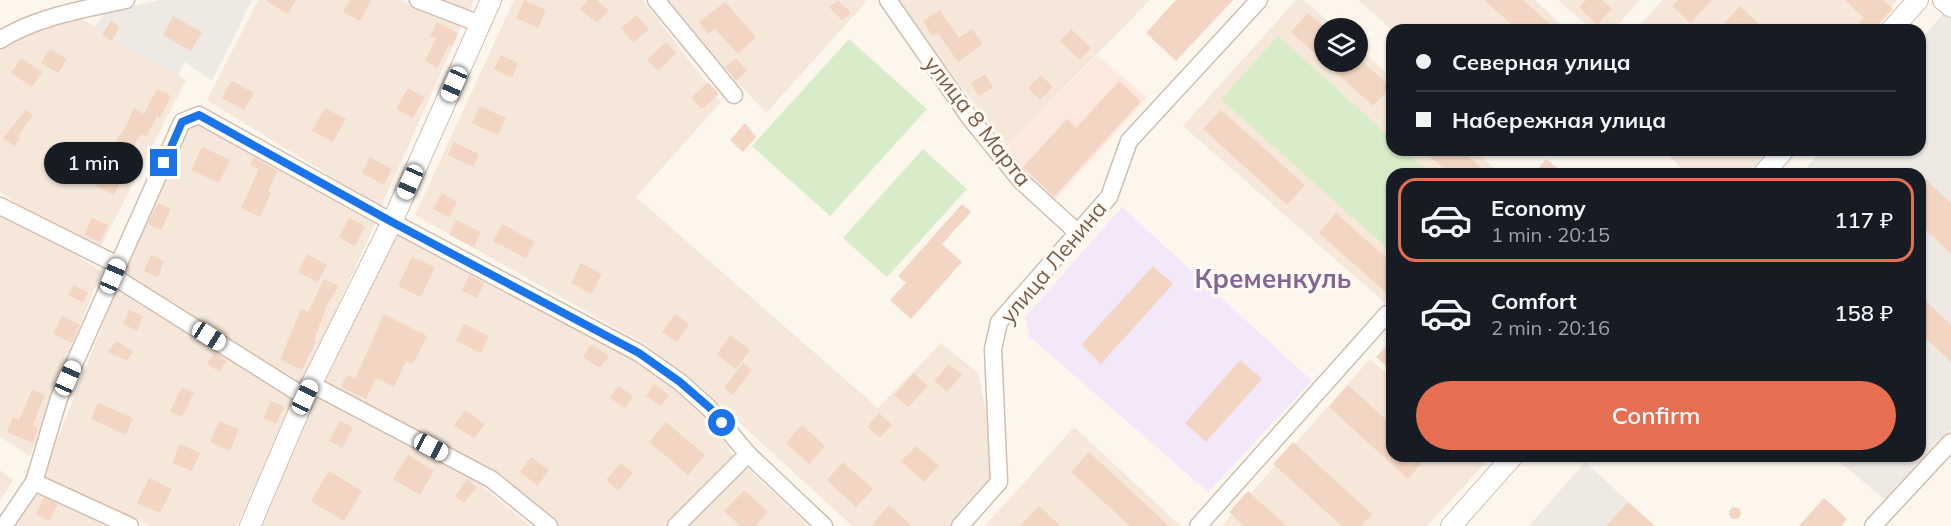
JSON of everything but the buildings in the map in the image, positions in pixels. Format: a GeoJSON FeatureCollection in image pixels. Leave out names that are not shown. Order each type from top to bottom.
{"type":"FeatureCollection","features":[{"type":"Feature","properties":{"kind":"street"},"geometry":{"type":"LineString","coordinates":[[0,40],[14,31],[72,12],[126,0]]}},
{"type":"Feature","properties":{"kind":"street"},"geometry":{"type":"LineString","coordinates":[[418,0],[480,24]]}},
{"type":"Feature","properties":{"kind":"street"},"geometry":{"type":"LineString","coordinates":[[250,526],[308,391],[392,222],[491,0]]}},
{"type":"Feature","properties":{"kind":"street"},"geometry":{"type":"LineString","coordinates":[[656,0],[734,95]]}},
{"type":"Feature","properties":{"kind":"street","name":"улица 8 Марта"},"geometry":{"type":"LineString","coordinates":[[888,0],[970,118],[1013,172],[1078,233]]}},
{"type":"Feature","properties":{"kind":"street","name":"улица Ленина"},"geometry":{"type":"LineString","coordinates":[[960,526],[999,482],[993,349],[999,322],[1109,197],[1130,141],[1259,0]]}},
{"type":"Feature","properties":{"kind":"street"},"geometry":{"type":"LineString","coordinates":[[1897,24],[1918,0]]}},
{"type":"Feature","properties":{"kind":"street"},"geometry":{"type":"LineString","coordinates":[[1943,0],[1951,7]]}},
{"type":"Feature","properties":{"kind":"street"},"geometry":{"type":"LineString","coordinates":[[4,526],[34,482],[59,398],[182,122],[199,115],[392,222],[639,353],[680,382],[710,408],[748,454],[824,526]]}},
{"type":"Feature","properties":{"kind":"street"},"geometry":{"type":"LineString","coordinates":[[1768,168],[1779,156]]}},
{"type":"Feature","properties":{"kind":"street"},"geometry":{"type":"LineString","coordinates":[[0,206],[116,270],[308,391],[491,479],[549,526]]}},
{"type":"Feature","properties":{"kind":"street"},"geometry":{"type":"LineString","coordinates":[[1198,526],[1386,315]]}},
{"type":"Feature","properties":{"kind":"street"},"geometry":{"type":"LineString","coordinates":[[1873,526],[1951,442]]}},
{"type":"Feature","properties":{"kind":"street"},"geometry":{"type":"LineString","coordinates":[[676,526],[748,454]]}},
{"type":"Feature","properties":{"kind":"street"},"geometry":{"type":"LineString","coordinates":[[1451,526],[1508,462]]}},
{"type":"Feature","properties":{"kind":"street"},"geometry":{"type":"LineString","coordinates":[[34,482],[130,526]]}},
{"type":"Feature","properties":{"kind":"shaded area"},"geometry":{"type":"Polygon","coordinates":[[[159,0],[252,0],[212,81],[185,62],[178,75],[94,28],[105,13],[159,0]]]}},
{"type":"Feature","properties":{"kind":"shaded area"},"geometry":{"type":"Polygon","coordinates":[[[258,0],[401,0],[416,8],[463,23],[381,207],[207,100],[258,0]]]}},
{"type":"Feature","properties":{"kind":"shaded area"},"geometry":{"type":"Polygon","coordinates":[[[432,0],[474,0],[469,12],[432,0]]]}},
{"type":"Feature","properties":{"kind":"shaded area"},"geometry":{"type":"Polygon","coordinates":[[[514,0],[643,0],[721,102],[636,197],[878,408],[941,343],[978,373],[992,443],[989,482],[949,526],[852,526],[714,399],[646,345],[415,215],[514,0]]]}},
{"type":"Feature","properties":{"kind":"shaded area"},"geometry":{"type":"Polygon","coordinates":[[[666,0],[868,0],[766,113],[705,47],[666,0]]]}},
{"type":"Feature","properties":{"kind":"shaded area"},"geometry":{"type":"Polygon","coordinates":[[[895,0],[1150,0],[1007,146],[895,0]]]}},
{"type":"Feature","properties":{"kind":"shaded area"},"geometry":{"type":"Polygon","coordinates":[[[1296,0],[1304,0],[1325,18],[1314,18],[1314,72],[1368,72],[1368,56],[1386,73],[1386,156],[1481,156],[1494,168],[1386,168],[1386,304],[1183,126],[1296,0]]]}},
{"type":"Feature","properties":{"kind":"shaded area"},"geometry":{"type":"Polygon","coordinates":[[[1358,0],[1535,0],[1561,24],[1386,24],[1358,0]]]}},
{"type":"Feature","properties":{"kind":"shaded area"},"geometry":{"type":"Polygon","coordinates":[[[1558,0],[1640,0],[1618,24],[1585,24],[1558,0]]]}},
{"type":"Feature","properties":{"kind":"shaded area"},"geometry":{"type":"Polygon","coordinates":[[[1663,0],[1897,0],[1876,24],[1641,24],[1663,0]]]}},
{"type":"Feature","properties":{"kind":"shaded area"},"geometry":{"type":"Polygon","coordinates":[[[1945,12],[1951,18],[1951,429],[1926,456],[1926,168],[1806,168],[1817,156],[1926,156],[1926,33],[1945,12]]]}},
{"type":"Feature","properties":{"kind":"shaded area"},"geometry":{"type":"Polygon","coordinates":[[[80,18],[186,80],[100,248],[54,228],[0,192],[0,46],[9,37],[80,18]]]}},
{"type":"Feature","properties":{"kind":"shaded area"},"geometry":{"type":"Polygon","coordinates":[[[1097,55],[1147,98],[1054,201],[1019,170],[1007,146],[1097,55]]]}},
{"type":"Feature","properties":{"kind":"shaded area"},"geometry":{"type":"Polygon","coordinates":[[[202,123],[375,224],[301,386],[123,273],[185,129],[202,123]]]}},
{"type":"Feature","properties":{"kind":"shaded area"},"geometry":{"type":"Polygon","coordinates":[[[1669,156],[1762,156],[1752,168],[1681,168],[1669,156]]]}},
{"type":"Feature","properties":{"kind":"shaded area"},"geometry":{"type":"Polygon","coordinates":[[[1122,207],[1312,381],[1208,492],[1030,337],[1025,317],[1122,207]]]}},
{"type":"Feature","properties":{"kind":"shaded area"},"geometry":{"type":"Polygon","coordinates":[[[0,209],[101,271],[30,456],[0,437],[0,209]]]}},
{"type":"Feature","properties":{"kind":"shaded area"},"geometry":{"type":"Polygon","coordinates":[[[397,229],[632,354],[705,412],[736,460],[670,526],[558,526],[494,473],[321,383],[397,229]]]}},
{"type":"Feature","properties":{"kind":"shaded area"},"geometry":{"type":"Polygon","coordinates":[[[130,294],[294,401],[237,526],[150,526],[43,476],[114,296],[130,294]]]}},
{"type":"Feature","properties":{"kind":"shaded area"},"geometry":{"type":"Polygon","coordinates":[[[1370,359],[1386,373],[1386,462],[1486,462],[1427,526],[1222,526],[1370,359]]]}},
{"type":"Feature","properties":{"kind":"shaded area"},"geometry":{"type":"Polygon","coordinates":[[[315,398],[478,483],[531,526],[257,526],[315,398]]]}},
{"type":"Feature","properties":{"kind":"shaded area"},"geometry":{"type":"Polygon","coordinates":[[[1074,427],[1181,526],[985,526],[1074,427]]]}},
{"type":"Feature","properties":{"kind":"shaded area"},"geometry":{"type":"Polygon","coordinates":[[[1585,462],[1655,526],[1529,526],[1585,462]]]}},
{"type":"Feature","properties":{"kind":"shaded area"},"geometry":{"type":"Polygon","coordinates":[[[1839,462],[1921,462],[1886,500],[1839,462]]]}},
{"type":"Feature","properties":{"kind":"shaded area"},"geometry":{"type":"Polygon","coordinates":[[[742,464],[809,526],[681,526],[742,464]]]}},
{"type":"Feature","properties":{"kind":"shaded area"},"geometry":{"type":"Polygon","coordinates":[[[0,470],[13,480],[0,501],[0,470]]]}},
{"type":"Feature","properties":{"kind":"shaded area"},"geometry":{"type":"Polygon","coordinates":[[[35,490],[114,526],[14,526],[35,490]]]}},
{"type":"Feature","properties":{"kind":"green space"},"geometry":{"type":"Polygon","coordinates":[[[1278,36],[1314,69],[1314,72],[1318,72],[1386,134],[1386,156],[1411,156],[1424,168],[1386,168],[1386,248],[1221,99],[1278,36]]]}},
{"type":"Feature","properties":{"kind":"green space"},"geometry":{"type":"Polygon","coordinates":[[[849,39],[927,109],[830,216],[752,146],[849,39]]]}},
{"type":"Feature","properties":{"kind":"green space"},"geometry":{"type":"Polygon","coordinates":[[[923,149],[967,189],[887,277],[843,238],[923,149]]]}},
{"type":"Feature","properties":{"kind":"district","name":"Кременкуль"},"geometry":{"type":"Point","coordinates":[1273,279]}},
{"type":"Feature","properties":{"kind":"route"},"geometry":{"type":"LineString","coordinates":[[164,163],[182,122],[199,115],[392,222],[639,353],[680,382],[710,408],[722,423]]}}]}
